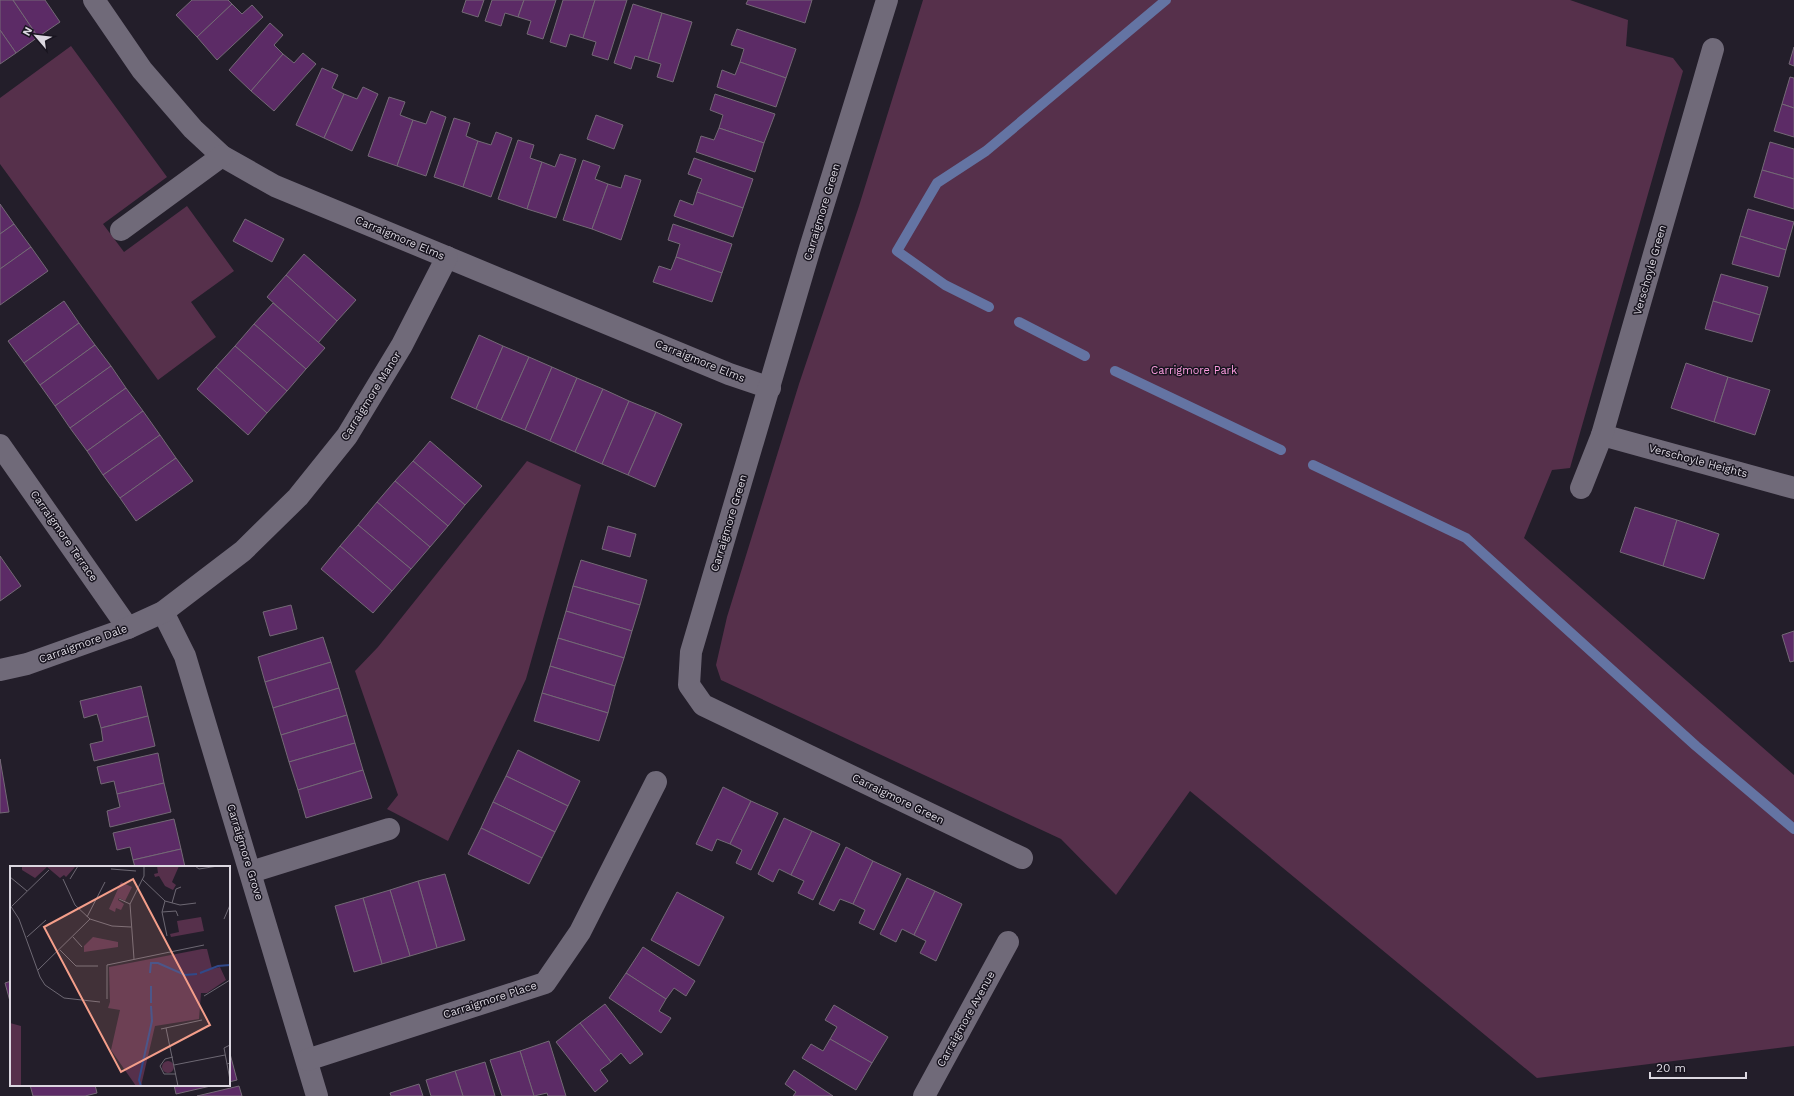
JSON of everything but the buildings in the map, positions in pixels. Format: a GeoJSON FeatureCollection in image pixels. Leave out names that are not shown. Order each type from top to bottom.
{"type":"FeatureCollection","features":[{"type":"Feature","properties":{"kind":"street","name":"Carraigmore Elms"},"geometry":{"type":"LineString","coordinates":[[94,0],[142,70],[193,129],[222,156],[276,186],[729,374],[770,388]]}},
{"type":"Feature","properties":{"kind":"street","name":"Carraigmore Green"},"geometry":{"type":"LineString","coordinates":[[887,0],[810,248],[691,652],[689,684],[703,705],[1022,858]]}},
{"type":"Feature","properties":{"kind":"street","name":"Verschoyle Green"},"geometry":{"type":"LineString","coordinates":[[1581,488],[1602,435],[1713,49]]}},
{"type":"Feature","properties":{"kind":"street"},"geometry":{"type":"LineString","coordinates":[[121,230],[222,156]]}},
{"type":"Feature","properties":{"kind":"street","name":"Carraigmore Manor"},"geometry":{"type":"LineString","coordinates":[[164,612],[243,551],[298,497],[347,436],[402,345],[447,258]]}},
{"type":"Feature","properties":{"kind":"street","name":"Verschoyle Heights"},"geometry":{"type":"LineString","coordinates":[[1602,435],[1794,488]]}},
{"type":"Feature","properties":{"kind":"street","name":"Carraigmore Terrace"},"geometry":{"type":"LineString","coordinates":[[0,445],[128,628]]}},
{"type":"Feature","properties":{"kind":"street","name":"Carraigmore Dale"},"geometry":{"type":"LineString","coordinates":[[0,670],[27,664],[128,628],[164,612]]}},
{"type":"Feature","properties":{"kind":"street","name":"Carraigmore Grove"},"geometry":{"type":"LineString","coordinates":[[164,612],[185,656],[317,1096]]}},
{"type":"Feature","properties":{"kind":"street","name":"Carraigmore Place"},"geometry":{"type":"LineString","coordinates":[[307,1060],[545,983],[580,932],[656,782]]}},
{"type":"Feature","properties":{"kind":"street"},"geometry":{"type":"LineString","coordinates":[[251,872],[389,829]]}},
{"type":"Feature","properties":{"kind":"street","name":"Carraigmore Avenue"},"geometry":{"type":"LineString","coordinates":[[924,1096],[1008,942]]}},
{"type":"Feature","properties":{"kind":"green space","name":"Carrigmore Park"},"geometry":{"type":"Polygon","coordinates":[[[923,0],[1570,0],[1628,20],[1626,46],[1673,58],[1683,71],[1570,468],[1552,470],[1524,538],[1794,775],[1794,1046],[1537,1078],[1190,791],[1116,895],[1061,839],[721,680],[716,665],[727,617],[799,384],[859,206],[923,0]]]}},
{"type":"Feature","properties":{"kind":"green space"},"geometry":{"type":"Polygon","coordinates":[[[71,46],[167,177],[103,224],[124,252],[187,206],[234,271],[191,302],[216,337],[158,380],[0,164],[0,98],[71,46]]]}},
{"type":"Feature","properties":{"kind":"green space"},"geometry":{"type":"Polygon","coordinates":[[[527,461],[581,485],[526,679],[448,841],[387,809],[398,795],[355,671],[378,647],[527,461]]]}},
{"type":"Feature","properties":{"kind":"waterway"},"geometry":{"type":"LineString","coordinates":[[989,307],[945,285],[897,251],[937,183],[986,151],[1166,0]]}},
{"type":"Feature","properties":{"kind":"waterway"},"geometry":{"type":"LineString","coordinates":[[1019,322],[1085,356]]}},
{"type":"Feature","properties":{"kind":"waterway"},"geometry":{"type":"LineString","coordinates":[[1115,371],[1281,450]]}},
{"type":"Feature","properties":{"kind":"waterway"},"geometry":{"type":"LineString","coordinates":[[1313,465],[1466,538],[1696,746],[1794,829]]}}]}
